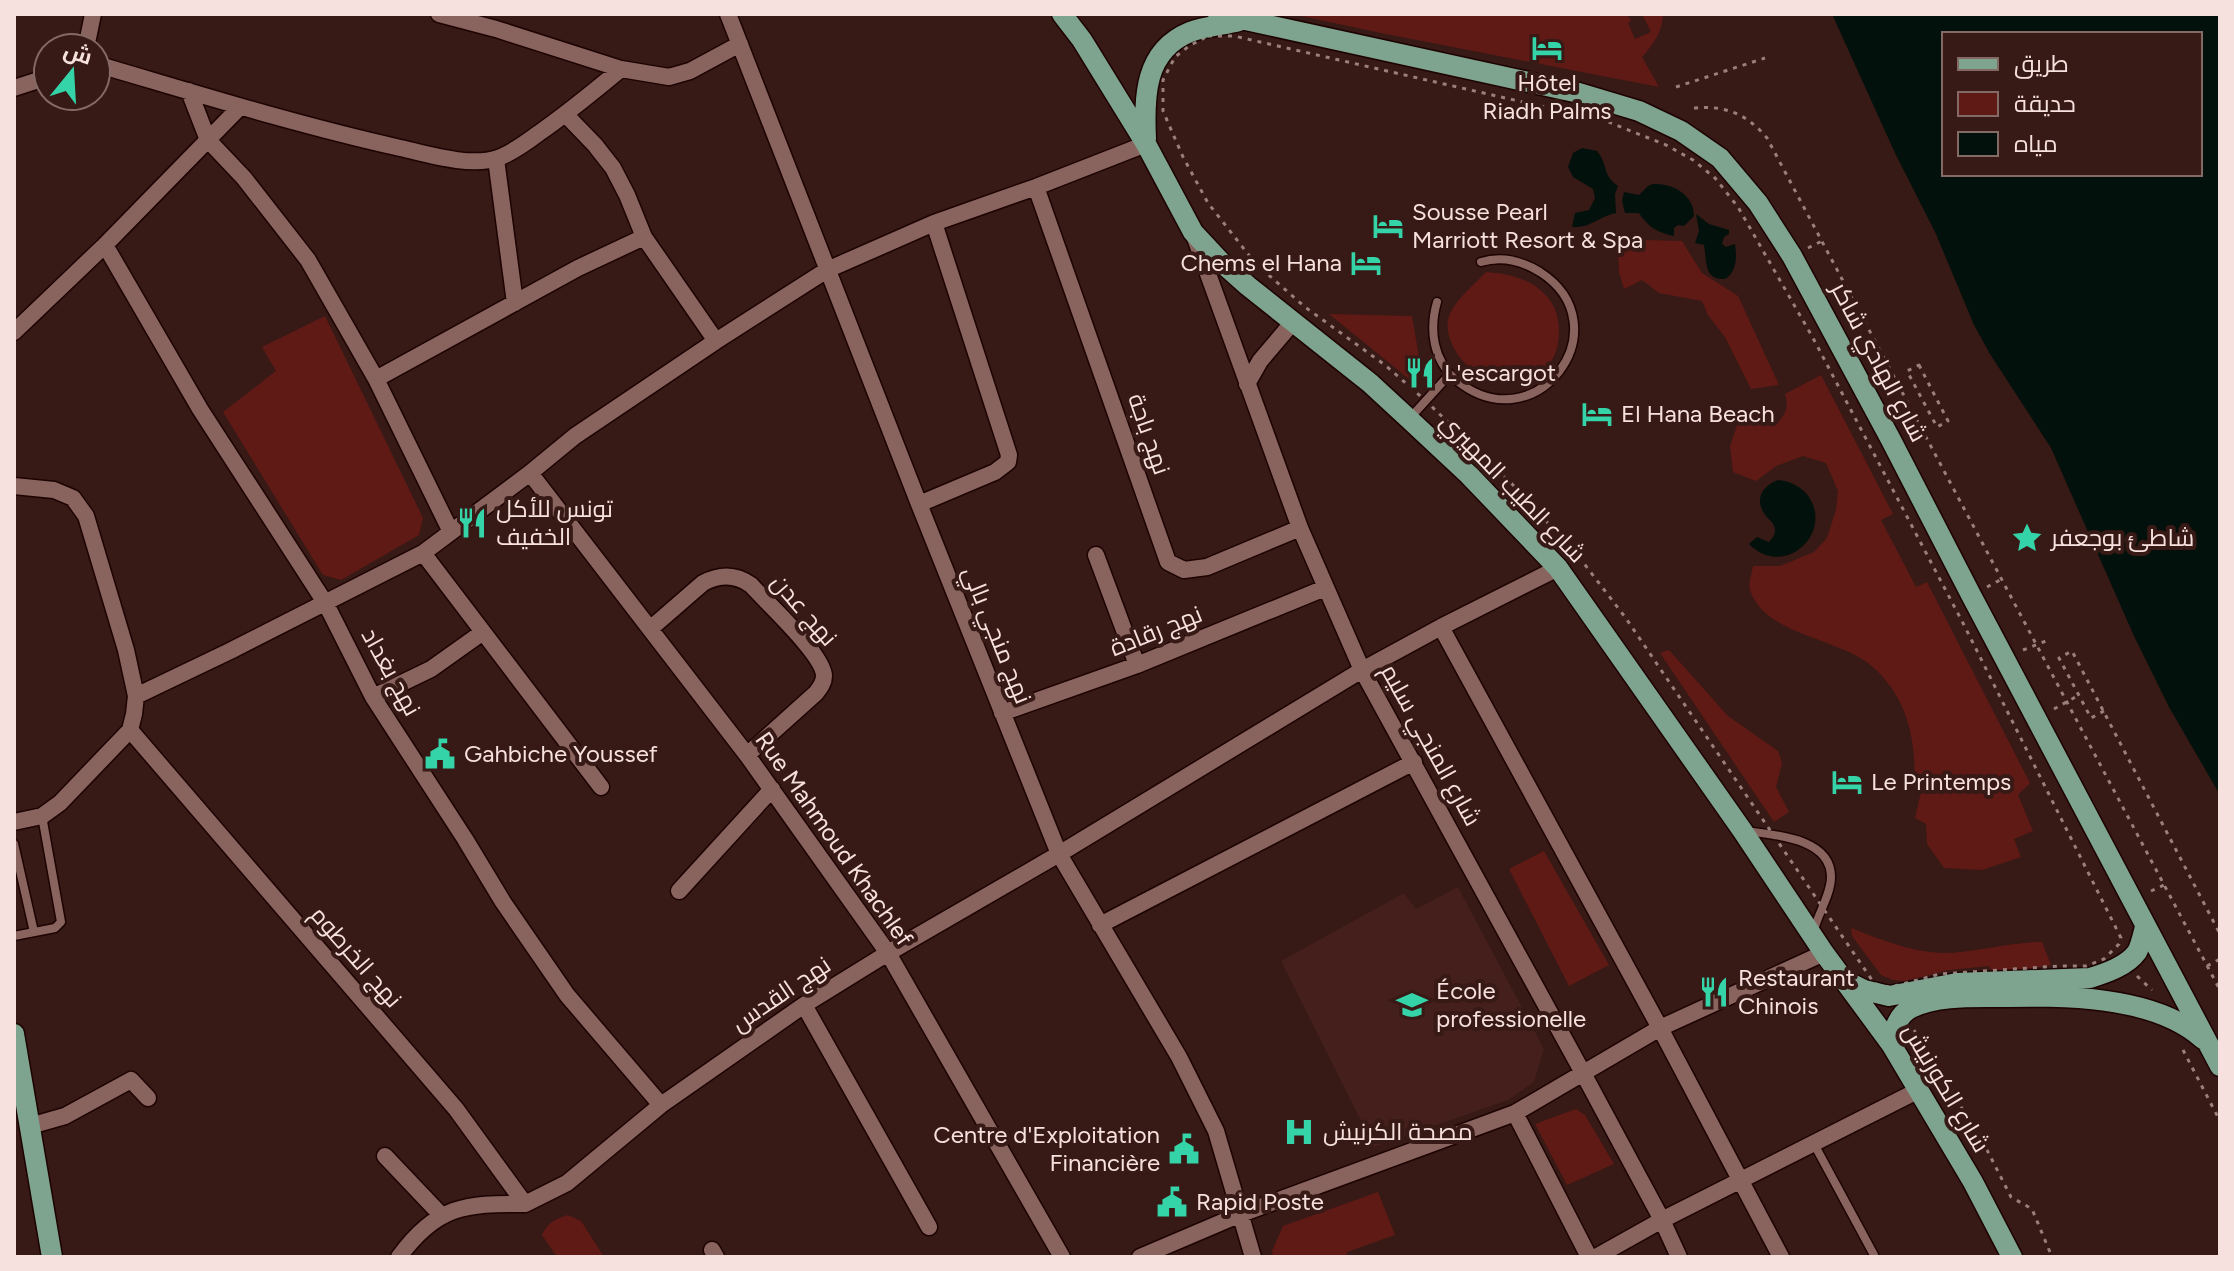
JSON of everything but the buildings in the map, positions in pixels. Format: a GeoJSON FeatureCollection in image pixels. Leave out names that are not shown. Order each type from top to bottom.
{"type":"FeatureCollection","features":[{"type":"Feature","properties":{"kind":"main road","name":"شارع الطيب المهيري"},"geometry":{"type":"LineString","coordinates":[[1062,14],[1082,40],[1146,144],[1193,232],[1221,262],[1370,383],[1469,475],[1558,568],[1818,944]]}},
{"type":"Feature","properties":{"kind":"main road","name":"شارع الهادي شاكر"},"geometry":{"type":"LineString","coordinates":[[1218,14],[1579,93],[1639,111],[1681,131],[1720,158],[1758,203],[1792,256],[2220,1066]]}},
{"type":"Feature","properties":{"kind":"main road"},"geometry":{"type":"LineString","coordinates":[[1146,144],[1145,94],[1149,78],[1164,52],[1175,40],[1192,31],[1243,20]]}},
{"type":"Feature","properties":{"kind":"main road"},"geometry":{"type":"LineString","coordinates":[[1841,977],[1864,990],[1889,996],[1957,983],[2090,978],[2106,973],[2120,955],[2137,951],[2145,927]]}},
{"type":"Feature","properties":{"kind":"main road","name":"شارع الكورنيش"},"geometry":{"type":"LineString","coordinates":[[1818,944],[1891,1044],[1973,1182],[2012,1257]]}},
{"type":"Feature","properties":{"kind":"main road"},"geometry":{"type":"LineString","coordinates":[[1891,1044],[1896,1024],[1911,1008],[1961,997],[2075,997],[2157,1013],[2180,1023],[2209,1044]]}},
{"type":"Feature","properties":{"kind":"main road"},"geometry":{"type":"LineString","coordinates":[[15,1048],[52,1253]]}},
{"type":"Feature","properties":{"kind":"street"},"geometry":{"type":"LineString","coordinates":[[439,14],[621,69],[669,77],[690,71],[740,44]]}},
{"type":"Feature","properties":{"kind":"street","name":"نهج منجي بالي"},"geometry":{"type":"LineString","coordinates":[[728,14],[1059,854],[1179,1057],[1216,1131],[1253,1257]]}},
{"type":"Feature","properties":{"kind":"street"},"geometry":{"type":"LineString","coordinates":[[112,69],[351,137],[471,161],[496,159],[524,144],[566,115],[621,69]]}},
{"type":"Feature","properties":{"kind":"street"},"geometry":{"type":"LineString","coordinates":[[189,91],[208,140],[244,178],[308,260],[376,379],[451,532]]}},
{"type":"Feature","properties":{"kind":"street"},"geometry":{"type":"LineString","coordinates":[[14,332],[105,245],[240,107]]}},
{"type":"Feature","properties":{"kind":"street"},"geometry":{"type":"LineString","coordinates":[[566,115],[613,168],[644,237],[716,341]]}},
{"type":"Feature","properties":{"kind":"street"},"geometry":{"type":"LineString","coordinates":[[136,696],[423,553],[575,436],[827,270],[934,223],[1146,144]]}},
{"type":"Feature","properties":{"kind":"street"},"geometry":{"type":"LineString","coordinates":[[496,159],[515,303]]}},
{"type":"Feature","properties":{"kind":"street","name":"نهج باجة"},"geometry":{"type":"LineString","coordinates":[[1036,187],[1168,562],[1184,570],[1207,567],[1300,528]]}},
{"type":"Feature","properties":{"kind":"street"},"geometry":{"type":"LineString","coordinates":[[919,504],[995,472],[1008,462],[1009,455],[934,223]]}},
{"type":"Feature","properties":{"kind":"street","name":"شارع المنجي سليم"},"geometry":{"type":"LineString","coordinates":[[1193,232],[1300,528],[1362,670],[1583,1073],[1679,1257]]}},
{"type":"Feature","properties":{"kind":"street"},"geometry":{"type":"LineString","coordinates":[[376,379],[578,268],[644,237]]}},
{"type":"Feature","properties":{"kind":"street","name":"نهج بغداد"},"geometry":{"type":"LineString","coordinates":[[105,245],[200,409],[326,604],[373,697],[503,902],[567,995],[661,1105]]}},
{"type":"Feature","properties":{"kind":"street"},"geometry":{"type":"LineString","coordinates":[[1247,384],[1260,361],[1293,322]]}},
{"type":"Feature","properties":{"kind":"street","name":"Rue Mahmoud Khachlef"},"geometry":{"type":"LineString","coordinates":[[530,473],[747,755],[888,953],[1062,1257]]}},
{"type":"Feature","properties":{"kind":"street"},"geometry":{"type":"LineString","coordinates":[[14,486],[54,490],[73,498],[86,516],[126,650],[136,696],[130,730],[60,803],[42,816],[14,822]]}},
{"type":"Feature","properties":{"kind":"street"},"geometry":{"type":"LineString","coordinates":[[423,553],[601,787]]}},
{"type":"Feature","properties":{"kind":"street"},"geometry":{"type":"LineString","coordinates":[[1096,555],[1137,665]]}},
{"type":"Feature","properties":{"kind":"street","name":"نهج القدس"},"geometry":{"type":"LineString","coordinates":[[525,1204],[567,1183],[661,1105],[804,1005],[888,953],[1059,854],[1362,670],[1558,568]]}},
{"type":"Feature","properties":{"kind":"street","name":"نهج عدن"},"geometry":{"type":"LineString","coordinates":[[650,629],[703,583],[732,576],[751,585],[816,655],[824,674],[823,684],[747,755]]}},
{"type":"Feature","properties":{"kind":"street","name":"نهج رقادة"},"geometry":{"type":"LineString","coordinates":[[1002,713],[1137,665],[1325,588]]}},
{"type":"Feature","properties":{"kind":"street"},"geometry":{"type":"LineString","coordinates":[[1441,627],[1781,1257]]}},
{"type":"Feature","properties":{"kind":"street"},"geometry":{"type":"LineString","coordinates":[[373,697],[431,669],[483,632]]}},
{"type":"Feature","properties":{"kind":"street","name":"نهج الخرطوم"},"geometry":{"type":"LineString","coordinates":[[130,730],[456,1109],[525,1204]]}},
{"type":"Feature","properties":{"kind":"street"},"geometry":{"type":"LineString","coordinates":[[1100,925],[1414,762]]}},
{"type":"Feature","properties":{"kind":"street"},"geometry":{"type":"LineString","coordinates":[[679,891],[772,789]]}},
{"type":"Feature","properties":{"kind":"street"},"geometry":{"type":"LineString","coordinates":[[1140,1257],[1241,1214],[1515,1113],[1660,1028],[1818,944]]}},
{"type":"Feature","properties":{"kind":"street"},"geometry":{"type":"LineString","coordinates":[[804,1005],[929,1227]]}},
{"type":"Feature","properties":{"kind":"street"},"geometry":{"type":"LineString","coordinates":[[30,1126],[65,1116],[131,1080],[148,1098]]}},
{"type":"Feature","properties":{"kind":"street"},"geometry":{"type":"LineString","coordinates":[[1596,1257],[1662,1220],[1919,1090]]}},
{"type":"Feature","properties":{"kind":"street"},"geometry":{"type":"LineString","coordinates":[[1515,1113],[1589,1257]]}},
{"type":"Feature","properties":{"kind":"street"},"geometry":{"type":"LineString","coordinates":[[385,1156],[442,1216]]}},
{"type":"Feature","properties":{"kind":"street"},"geometry":{"type":"LineString","coordinates":[[399,1257],[410,1242],[442,1216],[459,1207],[483,1203],[525,1204]]}},
{"type":"Feature","properties":{"kind":"lane"},"geometry":{"type":"LineString","coordinates":[[1437,302],[1432,332],[1437,354],[1450,374],[1478,394],[1498,399],[1520,398],[1540,390],[1557,377],[1568,359],[1574,338],[1573,316],[1565,296],[1551,279],[1528,265],[1508,259],[1481,262]]}},
{"type":"Feature","properties":{"kind":"lane"},"geometry":{"type":"LineString","coordinates":[[1409,419],[1450,374]]}},
{"type":"Feature","properties":{"kind":"lane"},"geometry":{"type":"LineString","coordinates":[[14,936],[55,928],[61,922],[42,816]]}},
{"type":"Feature","properties":{"kind":"lane"},"geometry":{"type":"LineString","coordinates":[[1742,830],[1797,840],[1816,848],[1829,866],[1831,878],[1829,892],[1821,908],[1818,944]]}},
{"type":"Feature","properties":{"kind":"lane"},"geometry":{"type":"LineString","coordinates":[[14,844],[34,932]]}},
{"type":"Feature","properties":{"kind":"lane"},"geometry":{"type":"LineString","coordinates":[[1813,1143],[1874,1255]]}},
{"type":"Feature","properties":{"kind":"path"},"geometry":{"type":"LineString","coordinates":[[2120,955],[2086,966],[1940,974],[1891,987],[1881,986],[1870,979],[1625,617],[1579,557],[1513,485],[1426,401],[1385,365],[1305,307],[1255,263],[1208,203],[1163,111],[1163,80],[1175,57],[1208,36],[1234,36],[1606,121],[1666,145],[1693,160],[1715,178],[1738,207],[1813,338],[1964,625],[2121,938],[2120,955],[2154,992],[2157,1013]]}},
{"type":"Feature","properties":{"kind":"path"},"geometry":{"type":"LineString","coordinates":[[1676,87],[1765,58]]}},
{"type":"Feature","properties":{"kind":"path"},"geometry":{"type":"LineString","coordinates":[[1694,108],[1711,106],[1743,115],[1767,138],[2220,990]]}},
{"type":"Feature","properties":{"kind":"path"},"geometry":{"type":"LineString","coordinates":[[1919,365],[1948,421],[1937,427],[1930,414],[1907,371],[1919,365]]}},
{"type":"Feature","properties":{"kind":"path"},"geometry":{"type":"LineString","coordinates":[[2023,650],[2046,641]]}},
{"type":"Feature","properties":{"kind":"path"},"geometry":{"type":"LineString","coordinates":[[2104,711],[2091,718],[2059,658],[2072,651],[2104,711],[2220,934]]}},
{"type":"Feature","properties":{"kind":"path"},"geometry":{"type":"LineString","coordinates":[[2207,966],[2220,959]]}},
{"type":"Feature","properties":{"kind":"path"},"geometry":{"type":"LineString","coordinates":[[1913,1024],[1913,1030],[1985,1146],[2011,1197],[2032,1209],[2052,1257]]}},
{"type":"Feature","properties":{"kind":"path"},"geometry":{"type":"LineString","coordinates":[[2182,1050],[2220,1121]]}},
{"type":"Feature","properties":{"kind":"shaded area","name":"École professionelle"},"geometry":{"type":"Polygon","coordinates":[[[1458,887],[1544,1049],[1534,1082],[1508,1100],[1374,1147],[1281,961],[1404,893],[1416,909],[1458,887]]]}},
{"type":"Feature","properties":{"kind":"green space","name":"Hôtel Riadh Palms"},"geometry":{"type":"Polygon","coordinates":[[[1292,14],[1627,14],[1635,39],[1651,32],[1642,14],[1663,14],[1657,37],[1642,57],[1659,87],[1381,33],[1292,14]]]}},
{"type":"Feature","properties":{"kind":"green space"},"geometry":{"type":"Polygon","coordinates":[[[1644,240],[1682,241],[1702,273],[1738,296],[1779,385],[1751,389],[1725,337],[1708,315],[1702,301],[1659,293],[1642,280],[1624,289],[1618,252],[1644,240]]]}},
{"type":"Feature","properties":{"kind":"green space"},"geometry":{"type":"Polygon","coordinates":[[[1486,272],[1525,280],[1548,298],[1556,311],[1559,338],[1552,361],[1541,373],[1527,380],[1495,380],[1479,374],[1466,364],[1450,339],[1450,313],[1486,272]]]}},
{"type":"Feature","properties":{"kind":"green space"},"geometry":{"type":"Polygon","coordinates":[[[1329,314],[1412,316],[1421,369],[1409,379],[1329,314]]]}},
{"type":"Feature","properties":{"kind":"green space"},"geometry":{"type":"Polygon","coordinates":[[[325,316],[423,518],[419,535],[341,580],[323,575],[223,412],[276,371],[262,347],[325,316]]]}},
{"type":"Feature","properties":{"kind":"green space"},"geometry":{"type":"Polygon","coordinates":[[[1821,375],[1893,514],[1881,520],[1916,587],[1927,582],[2030,783],[2018,795],[2033,831],[2014,839],[2021,857],[1982,870],[1944,868],[1927,844],[1926,824],[1915,818],[1922,788],[1914,785],[1911,734],[1892,688],[1868,663],[1854,654],[1802,634],[1770,616],[1758,605],[1750,590],[1753,566],[1780,566],[1814,552],[1827,538],[1838,491],[1826,463],[1803,456],[1776,466],[1756,481],[1733,472],[1730,446],[1739,420],[1755,412],[1777,424],[1786,410],[1785,394],[1821,375]]]}},
{"type":"Feature","properties":{"kind":"green space"},"geometry":{"type":"Polygon","coordinates":[[[1669,650],[1728,716],[1778,751],[1782,763],[1776,787],[1789,812],[1774,822],[1660,653],[1669,650]]]}},
{"type":"Feature","properties":{"kind":"green space"},"geometry":{"type":"Polygon","coordinates":[[[1544,851],[1609,965],[1569,986],[1509,869],[1544,851]]]}},
{"type":"Feature","properties":{"kind":"green space"},"geometry":{"type":"Polygon","coordinates":[[[1851,928],[1907,948],[1942,953],[2042,942],[2051,965],[1994,975],[1989,966],[1949,970],[1904,981],[1893,980],[1881,975],[1852,936],[1851,928]]]}},
{"type":"Feature","properties":{"kind":"green space"},"geometry":{"type":"Polygon","coordinates":[[[1576,1109],[1585,1115],[1614,1164],[1567,1185],[1535,1124],[1576,1109]]]}},
{"type":"Feature","properties":{"kind":"green space"},"geometry":{"type":"Polygon","coordinates":[[[1378,1192],[1395,1235],[1347,1252],[1348,1257],[1273,1257],[1272,1251],[1283,1226],[1378,1192]]]}},
{"type":"Feature","properties":{"kind":"green space"},"geometry":{"type":"Polygon","coordinates":[[[568,1215],[581,1221],[604,1257],[557,1257],[542,1235],[552,1222],[568,1215]]]}},
{"type":"Feature","properties":{"kind":"water"},"geometry":{"type":"Polygon","coordinates":[[[1832,14],[2220,14],[2220,795],[2169,707],[2134,636],[2051,448],[1974,325],[1936,234],[1895,153],[1832,14]]]}},
{"type":"Feature","properties":{"kind":"water"},"geometry":{"type":"Polygon","coordinates":[[[1582,148],[1597,151],[1610,178],[1618,186],[1615,194],[1616,213],[1585,226],[1572,227],[1575,213],[1589,210],[1595,198],[1593,189],[1573,177],[1568,167],[1573,153],[1582,148]]]}},
{"type":"Feature","properties":{"kind":"water"},"geometry":{"type":"Polygon","coordinates":[[[1653,184],[1667,185],[1681,191],[1693,208],[1694,216],[1684,226],[1674,228],[1674,236],[1654,229],[1639,213],[1625,213],[1622,201],[1624,192],[1639,195],[1653,184]]]}},
{"type":"Feature","properties":{"kind":"water"},"geometry":{"type":"Polygon","coordinates":[[[1696,214],[1709,224],[1729,230],[1722,244],[1726,247],[1735,244],[1736,259],[1732,272],[1725,279],[1709,273],[1704,245],[1695,243],[1699,231],[1696,214]]]}},
{"type":"Feature","properties":{"kind":"water"},"geometry":{"type":"Polygon","coordinates":[[[1778,480],[1793,484],[1806,493],[1814,507],[1815,522],[1803,546],[1791,554],[1777,557],[1763,554],[1749,544],[1757,537],[1769,542],[1774,535],[1775,527],[1761,507],[1760,497],[1768,485],[1778,480]]]}},
{"type":"Feature","properties":{"kind":"place","name":"Hôtel Riadh Palms"},"geometry":{"type":"Point","coordinates":[1547,48]}},
{"type":"Feature","properties":{"kind":"place","name":"Sousse Pearl Marriott Resort & Spa"},"geometry":{"type":"Point","coordinates":[1388,226]}},
{"type":"Feature","properties":{"kind":"place","name":"Chems el Hana"},"geometry":{"type":"Point","coordinates":[1366,263]}},
{"type":"Feature","properties":{"kind":"place","name":"L'escargot"},"geometry":{"type":"Point","coordinates":[1420,373]}},
{"type":"Feature","properties":{"kind":"place","name":"El Hana Beach"},"geometry":{"type":"Point","coordinates":[1597,414]}},
{"type":"Feature","properties":{"kind":"place","name":"تونس للأكل الخفيف"},"geometry":{"type":"Point","coordinates":[472,523]}},
{"type":"Feature","properties":{"kind":"place","name":"شاطئ بوجعفر"},"geometry":{"type":"Point","coordinates":[2027,538]}},
{"type":"Feature","properties":{"kind":"place","name":"Gahbiche Youssef"},"geometry":{"type":"Point","coordinates":[440,754]}},
{"type":"Feature","properties":{"kind":"place","name":"Le Printemps"},"geometry":{"type":"Point","coordinates":[1847,782]}},
{"type":"Feature","properties":{"kind":"place","name":"Restaurant Chinois"},"geometry":{"type":"Point","coordinates":[1714,992]}},
{"type":"Feature","properties":{"kind":"place","name":"École professionelle"},"geometry":{"type":"Point","coordinates":[1412,1005]}},
{"type":"Feature","properties":{"kind":"place","name":"مصحة الكرنيش"},"geometry":{"type":"Point","coordinates":[1299,1132]}},
{"type":"Feature","properties":{"kind":"place","name":"Centre d'Exploitation Financière"},"geometry":{"type":"Point","coordinates":[1184,1149]}},
{"type":"Feature","properties":{"kind":"place","name":"Rapid Poste"},"geometry":{"type":"Point","coordinates":[1172,1202]}}]}
